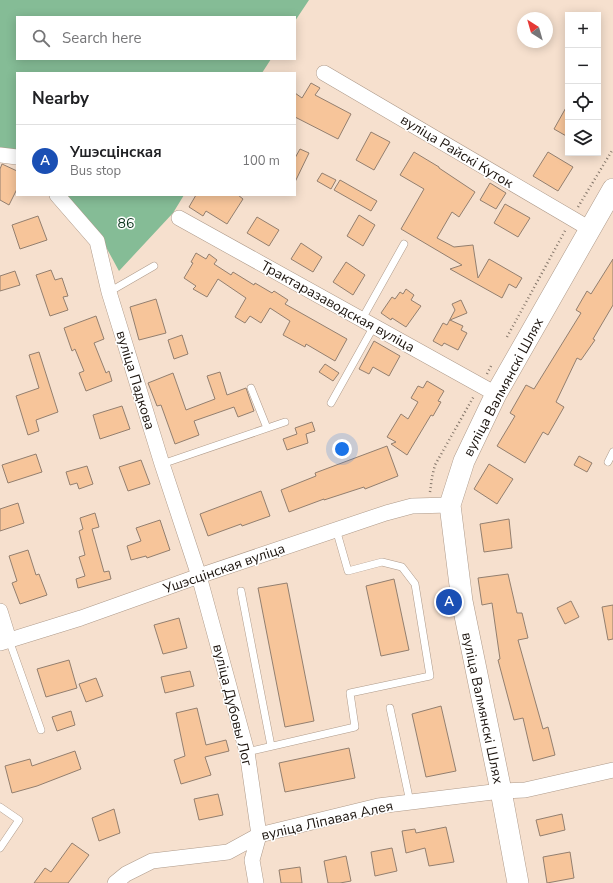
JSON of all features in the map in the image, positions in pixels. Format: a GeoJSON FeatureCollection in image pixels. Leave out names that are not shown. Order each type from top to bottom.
{"type":"FeatureCollection","features":[{"type":"Feature","properties":{"kind":"street","name":"вуліца Райскі Куток"},"geometry":{"type":"LineString","coordinates":[[324,73],[590,230]]}},
{"type":"Feature","properties":{"kind":"street"},"geometry":{"type":"LineString","coordinates":[[0,155],[16,157]]}},
{"type":"Feature","properties":{"kind":"street","name":"вуліца Валмянскі Шлях"},"geometry":{"type":"LineString","coordinates":[[518,883],[501,791],[462,601],[450,505],[488,390],[590,230],[613,189]]}},
{"type":"Feature","properties":{"kind":"street","name":"вуліца Падкова"},"geometry":{"type":"LineString","coordinates":[[58,196],[97,240],[109,292],[162,464],[199,576]]}},
{"type":"Feature","properties":{"kind":"street","name":"Трактаразаводская вуліца"},"geometry":{"type":"LineString","coordinates":[[179,218],[488,390]]}},
{"type":"Feature","properties":{"kind":"street","name":"Ушэсцінская вуліца"},"geometry":{"type":"LineString","coordinates":[[5,641],[81,618],[199,576],[412,506],[450,505]]}},
{"type":"Feature","properties":{"kind":"street","name":"вуліца Дубовы Лог"},"geometry":{"type":"LineString","coordinates":[[199,576],[247,752],[259,835],[252,860],[256,883]]}},
{"type":"Feature","properties":{"kind":"street"},"geometry":{"type":"LineString","coordinates":[[0,611],[5,641]]}},
{"type":"Feature","properties":{"kind":"street","name":"вуліца Ліпавая Алея"},"geometry":{"type":"LineString","coordinates":[[115,883],[126,874],[152,860],[228,852],[259,835],[378,806],[501,791],[525,790],[613,770]]}},
{"type":"Feature","properties":{"kind":"lane"},"geometry":{"type":"LineString","coordinates":[[331,402],[404,244]]}},
{"type":"Feature","properties":{"kind":"lane"},"geometry":{"type":"LineString","coordinates":[[109,292],[154,266]]}},
{"type":"Feature","properties":{"kind":"lane"},"geometry":{"type":"LineString","coordinates":[[251,388],[267,428]]}},
{"type":"Feature","properties":{"kind":"lane"},"geometry":{"type":"LineString","coordinates":[[162,464],[285,422]]}},
{"type":"Feature","properties":{"kind":"lane"},"geometry":{"type":"LineString","coordinates":[[608,462],[613,452]]}},
{"type":"Feature","properties":{"kind":"lane"},"geometry":{"type":"LineString","coordinates":[[247,752],[355,727],[350,693],[430,676],[415,584],[402,567],[382,562],[348,571],[336,530]]}},
{"type":"Feature","properties":{"kind":"lane"},"geometry":{"type":"LineString","coordinates":[[241,591],[271,746]]}},
{"type":"Feature","properties":{"kind":"lane"},"geometry":{"type":"LineString","coordinates":[[5,641],[41,730]]}},
{"type":"Feature","properties":{"kind":"lane"},"geometry":{"type":"LineString","coordinates":[[390,708],[410,802]]}},
{"type":"Feature","properties":{"kind":"lane"},"geometry":{"type":"LineString","coordinates":[[0,807],[19,820],[0,848]]}},
{"type":"Feature","properties":{"kind":"path"},"geometry":{"type":"LineString","coordinates":[[507,338],[571,219],[613,149]]}},
{"type":"Feature","properties":{"kind":"path"},"geometry":{"type":"LineString","coordinates":[[429,506],[432,477],[435,465],[488,390],[496,358]]}},
{"type":"Feature","properties":{"kind":"green space"},"geometry":{"type":"Polygon","coordinates":[[[0,0],[309,0],[296,20],[296,16],[16,16],[16,60],[270,60],[263,72],[16,72],[16,151],[0,149],[0,0]]]}},
{"type":"Feature","properties":{"kind":"green space","name":"86"},"geometry":{"type":"Polygon","coordinates":[[[67,196],[183,196],[173,213],[119,271],[100,236],[67,196]]]}},
{"type":"Feature","properties":{"kind":"building"},"geometry":{"type":"Polygon","coordinates":[[[311,83],[320,88],[315,95],[351,114],[338,139],[296,118],[296,94],[302,98],[311,83]]]}},
{"type":"Feature","properties":{"kind":"building"},"geometry":{"type":"Polygon","coordinates":[[[565,109],[565,135],[554,129],[565,109]]]}},
{"type":"Feature","properties":{"kind":"building"},"geometry":{"type":"Polygon","coordinates":[[[371,132],[390,142],[374,170],[356,160],[371,132]]]}},
{"type":"Feature","properties":{"kind":"building"},"geometry":{"type":"Polygon","coordinates":[[[300,149],[309,153],[296,180],[296,156],[300,149]]]}},
{"type":"Feature","properties":{"kind":"building"},"geometry":{"type":"Polygon","coordinates":[[[414,152],[475,192],[459,217],[452,212],[437,238],[454,247],[473,245],[478,278],[489,259],[522,278],[516,288],[509,284],[502,298],[450,269],[462,265],[401,229],[424,189],[400,175],[414,152]]]}},
{"type":"Feature","properties":{"kind":"building"},"geometry":{"type":"Polygon","coordinates":[[[548,152],[573,167],[558,191],[533,176],[548,152]]]}},
{"type":"Feature","properties":{"kind":"building"},"geometry":{"type":"Polygon","coordinates":[[[2,164],[16,171],[16,191],[9,205],[0,200],[0,169],[2,164]]]}},
{"type":"Feature","properties":{"kind":"building"},"geometry":{"type":"Polygon","coordinates":[[[322,173],[336,180],[331,189],[317,181],[322,173]]]}},
{"type":"Feature","properties":{"kind":"building"},"geometry":{"type":"Polygon","coordinates":[[[340,180],[377,201],[371,211],[334,190],[340,180]]]}},
{"type":"Feature","properties":{"kind":"building"},"geometry":{"type":"Polygon","coordinates":[[[490,183],[506,193],[496,209],[480,200],[490,183]]]}},
{"type":"Feature","properties":{"kind":"building"},"geometry":{"type":"Polygon","coordinates":[[[195,196],[239,196],[243,199],[227,224],[206,211],[203,216],[189,207],[195,196]]]}},
{"type":"Feature","properties":{"kind":"building"},"geometry":{"type":"Polygon","coordinates":[[[505,204],[530,218],[518,237],[494,223],[505,204]]]}},
{"type":"Feature","properties":{"kind":"building"},"geometry":{"type":"Polygon","coordinates":[[[359,215],[375,225],[363,246],[347,236],[359,215]]]}},
{"type":"Feature","properties":{"kind":"building"},"geometry":{"type":"Polygon","coordinates":[[[38,216],[47,240],[20,249],[12,225],[38,216]]]}},
{"type":"Feature","properties":{"kind":"building"},"geometry":{"type":"Polygon","coordinates":[[[257,217],[279,230],[269,246],[247,233],[257,217]]]}},
{"type":"Feature","properties":{"kind":"building"},"geometry":{"type":"Polygon","coordinates":[[[301,243],[322,257],[313,272],[291,259],[301,243]]]}},
{"type":"Feature","properties":{"kind":"building"},"geometry":{"type":"Polygon","coordinates":[[[196,253],[206,259],[209,254],[217,260],[214,264],[231,275],[233,272],[254,285],[255,283],[272,293],[274,291],[288,300],[285,304],[347,339],[335,361],[306,344],[305,347],[283,335],[290,321],[270,308],[261,323],[250,316],[245,323],[235,317],[246,298],[218,279],[207,297],[193,289],[196,286],[184,278],[193,263],[191,262],[196,253]]]}},
{"type":"Feature","properties":{"kind":"building"},"geometry":{"type":"Polygon","coordinates":[[[613,259],[613,305],[593,339],[595,340],[581,360],[577,358],[556,402],[564,407],[548,435],[543,432],[525,463],[497,446],[515,416],[510,413],[526,385],[534,389],[581,313],[576,310],[587,291],[591,294],[613,259]]]}},
{"type":"Feature","properties":{"kind":"building"},"geometry":{"type":"Polygon","coordinates":[[[346,262],[365,275],[353,295],[333,282],[346,262]]]}},
{"type":"Feature","properties":{"kind":"building"},"geometry":{"type":"Polygon","coordinates":[[[51,270],[55,280],[62,278],[68,296],[63,297],[68,310],[50,316],[36,275],[51,270]]]}},
{"type":"Feature","properties":{"kind":"building"},"geometry":{"type":"Polygon","coordinates":[[[15,271],[20,285],[0,291],[0,276],[15,271]]]}},
{"type":"Feature","properties":{"kind":"building"},"geometry":{"type":"Polygon","coordinates":[[[406,289],[414,295],[411,300],[421,306],[406,327],[392,318],[391,320],[381,313],[392,297],[395,299],[400,292],[403,294],[406,289]]]}},
{"type":"Feature","properties":{"kind":"building"},"geometry":{"type":"Polygon","coordinates":[[[156,299],[166,333],[139,340],[130,307],[156,299]]]}},
{"type":"Feature","properties":{"kind":"building"},"geometry":{"type":"Polygon","coordinates":[[[461,300],[467,313],[450,320],[463,326],[461,330],[467,333],[458,350],[444,343],[442,346],[433,341],[443,323],[447,325],[455,310],[452,304],[461,300]]]}},
{"type":"Feature","properties":{"kind":"building"},"geometry":{"type":"Polygon","coordinates":[[[96,316],[104,339],[94,343],[106,373],[109,371],[112,381],[86,391],[79,373],[84,371],[75,349],[72,351],[64,328],[96,316]]]}},
{"type":"Feature","properties":{"kind":"building"},"geometry":{"type":"Polygon","coordinates":[[[182,335],[188,354],[174,359],[168,340],[182,335]]]}},
{"type":"Feature","properties":{"kind":"building"},"geometry":{"type":"Polygon","coordinates":[[[374,341],[400,356],[389,376],[373,367],[369,374],[359,369],[374,341]]]}},
{"type":"Feature","properties":{"kind":"building"},"geometry":{"type":"Polygon","coordinates":[[[39,352],[58,412],[36,420],[39,431],[28,435],[16,396],[39,388],[29,355],[39,352]]]}},
{"type":"Feature","properties":{"kind":"building"},"geometry":{"type":"Polygon","coordinates":[[[325,364],[339,373],[333,381],[319,372],[325,364]]]}},
{"type":"Feature","properties":{"kind":"building"},"geometry":{"type":"Polygon","coordinates":[[[220,372],[227,395],[246,388],[254,411],[238,417],[234,407],[194,421],[199,435],[175,444],[161,405],[157,406],[148,383],[173,373],[186,410],[215,399],[207,376],[220,372]]]}},
{"type":"Feature","properties":{"kind":"building"},"geometry":{"type":"Polygon","coordinates":[[[427,381],[444,391],[438,401],[441,402],[433,416],[431,415],[407,455],[391,444],[396,442],[387,437],[401,414],[408,419],[418,402],[411,398],[418,386],[423,388],[427,381]]]}},
{"type":"Feature","properties":{"kind":"building"},"geometry":{"type":"Polygon","coordinates":[[[122,406],[130,429],[100,439],[93,415],[122,406]]]}},
{"type":"Feature","properties":{"kind":"building"},"geometry":{"type":"Polygon","coordinates":[[[312,422],[315,431],[306,434],[308,443],[287,450],[283,439],[297,434],[295,428],[312,422]]]}},
{"type":"Feature","properties":{"kind":"building"},"geometry":{"type":"Polygon","coordinates":[[[387,446],[398,476],[365,489],[364,487],[324,499],[289,512],[281,490],[316,476],[315,473],[387,446]]]}},
{"type":"Feature","properties":{"kind":"building"},"geometry":{"type":"Polygon","coordinates":[[[36,454],[42,472],[8,483],[2,465],[36,454]]]}},
{"type":"Feature","properties":{"kind":"building"},"geometry":{"type":"Polygon","coordinates":[[[579,456],[592,463],[587,472],[574,465],[579,456]]]}},
{"type":"Feature","properties":{"kind":"building"},"geometry":{"type":"Polygon","coordinates":[[[141,460],[150,484],[128,491],[119,467],[141,460]]]}},
{"type":"Feature","properties":{"kind":"building"},"geometry":{"type":"Polygon","coordinates":[[[489,464],[513,479],[497,504],[474,489],[489,464]]]}},
{"type":"Feature","properties":{"kind":"building"},"geometry":{"type":"Polygon","coordinates":[[[87,466],[93,484],[79,489],[77,483],[70,485],[66,472],[87,466]]]}},
{"type":"Feature","properties":{"kind":"building"},"geometry":{"type":"Polygon","coordinates":[[[261,491],[270,516],[242,526],[241,524],[208,536],[200,514],[261,491]]]}},
{"type":"Feature","properties":{"kind":"building"},"geometry":{"type":"Polygon","coordinates":[[[18,503],[24,523],[0,531],[0,509],[18,503]]]}},
{"type":"Feature","properties":{"kind":"building"},"geometry":{"type":"Polygon","coordinates":[[[95,513],[99,527],[92,529],[104,572],[109,571],[111,579],[78,588],[76,579],[85,576],[79,557],[85,555],[79,531],[83,529],[80,518],[95,513]]]}},
{"type":"Feature","properties":{"kind":"building"},"geometry":{"type":"Polygon","coordinates":[[[509,519],[512,548],[484,552],[480,524],[509,519]]]}},
{"type":"Feature","properties":{"kind":"building"},"geometry":{"type":"Polygon","coordinates":[[[160,520],[170,550],[147,558],[146,556],[131,560],[127,546],[141,541],[136,528],[160,520]]]}},
{"type":"Feature","properties":{"kind":"building"},"geometry":{"type":"Polygon","coordinates":[[[28,550],[36,575],[39,574],[47,595],[20,604],[12,583],[17,581],[9,556],[28,550]]]}},
{"type":"Feature","properties":{"kind":"building"},"geometry":{"type":"Polygon","coordinates":[[[508,574],[517,613],[522,613],[528,638],[518,640],[543,729],[548,727],[555,755],[533,761],[523,718],[514,720],[498,660],[500,659],[492,603],[482,605],[478,578],[508,574]]]}},
{"type":"Feature","properties":{"kind":"building"},"geometry":{"type":"Polygon","coordinates":[[[394,579],[409,650],[381,656],[366,586],[394,579]]]}},
{"type":"Feature","properties":{"kind":"building"},"geometry":{"type":"Polygon","coordinates":[[[287,583],[314,721],[285,727],[258,588],[287,583]]]}},
{"type":"Feature","properties":{"kind":"building"},"geometry":{"type":"Polygon","coordinates":[[[571,601],[579,617],[565,624],[557,608],[571,601]]]}},
{"type":"Feature","properties":{"kind":"building"},"geometry":{"type":"Polygon","coordinates":[[[613,605],[613,639],[608,640],[602,607],[613,605]]]}},
{"type":"Feature","properties":{"kind":"building"},"geometry":{"type":"Polygon","coordinates":[[[179,618],[187,648],[163,654],[154,625],[179,618]]]}},
{"type":"Feature","properties":{"kind":"building"},"geometry":{"type":"Polygon","coordinates":[[[69,660],[77,688],[46,697],[37,669],[69,660]]]}},
{"type":"Feature","properties":{"kind":"building"},"geometry":{"type":"Polygon","coordinates":[[[190,671],[194,686],[165,693],[161,677],[190,671]]]}},
{"type":"Feature","properties":{"kind":"building"},"geometry":{"type":"Polygon","coordinates":[[[96,678],[103,696],[86,702],[79,684],[96,678]]]}},
{"type":"Feature","properties":{"kind":"building"},"geometry":{"type":"Polygon","coordinates":[[[441,706],[456,771],[426,777],[412,714],[441,706]]]}},
{"type":"Feature","properties":{"kind":"building"},"geometry":{"type":"Polygon","coordinates":[[[197,708],[206,745],[226,740],[229,751],[205,757],[211,775],[181,784],[174,760],[185,756],[176,713],[197,708]]]}},
{"type":"Feature","properties":{"kind":"building"},"geometry":{"type":"Polygon","coordinates":[[[71,711],[75,725],[57,731],[52,717],[71,711]]]}},
{"type":"Feature","properties":{"kind":"building"},"geometry":{"type":"Polygon","coordinates":[[[349,748],[355,778],[285,792],[279,763],[349,748]]]}},
{"type":"Feature","properties":{"kind":"building"},"geometry":{"type":"Polygon","coordinates":[[[75,751],[81,769],[37,786],[12,793],[5,766],[30,759],[32,766],[75,751]]]}},
{"type":"Feature","properties":{"kind":"building"},"geometry":{"type":"Polygon","coordinates":[[[218,794],[223,815],[199,820],[194,799],[218,794]]]}},
{"type":"Feature","properties":{"kind":"building"},"geometry":{"type":"Polygon","coordinates":[[[114,809],[120,833],[99,841],[92,818],[114,809]]]}},
{"type":"Feature","properties":{"kind":"building"},"geometry":{"type":"Polygon","coordinates":[[[562,814],[565,830],[540,836],[536,820],[562,814]]]}},
{"type":"Feature","properties":{"kind":"building"},"geometry":{"type":"Polygon","coordinates":[[[446,827],[454,862],[429,866],[425,848],[406,853],[402,831],[415,829],[416,833],[446,827]]]}},
{"type":"Feature","properties":{"kind":"building"},"geometry":{"type":"Polygon","coordinates":[[[72,843],[89,855],[68,883],[34,883],[45,868],[51,872],[72,843]]]}},
{"type":"Feature","properties":{"kind":"building"},"geometry":{"type":"Polygon","coordinates":[[[392,848],[397,871],[375,876],[371,852],[392,848]]]}},
{"type":"Feature","properties":{"kind":"building"},"geometry":{"type":"Polygon","coordinates":[[[570,852],[574,878],[547,883],[543,857],[570,852]]]}},
{"type":"Feature","properties":{"kind":"building"},"geometry":{"type":"Polygon","coordinates":[[[346,856],[351,881],[328,883],[324,861],[346,856]]]}},
{"type":"Feature","properties":{"kind":"building"},"geometry":{"type":"Polygon","coordinates":[[[300,867],[302,883],[281,883],[279,870],[300,867]]]}},
{"type":"Feature","properties":{"kind":"place","name":"Ушэсцінская"},"geometry":{"type":"Point","coordinates":[449,602]}}]}
